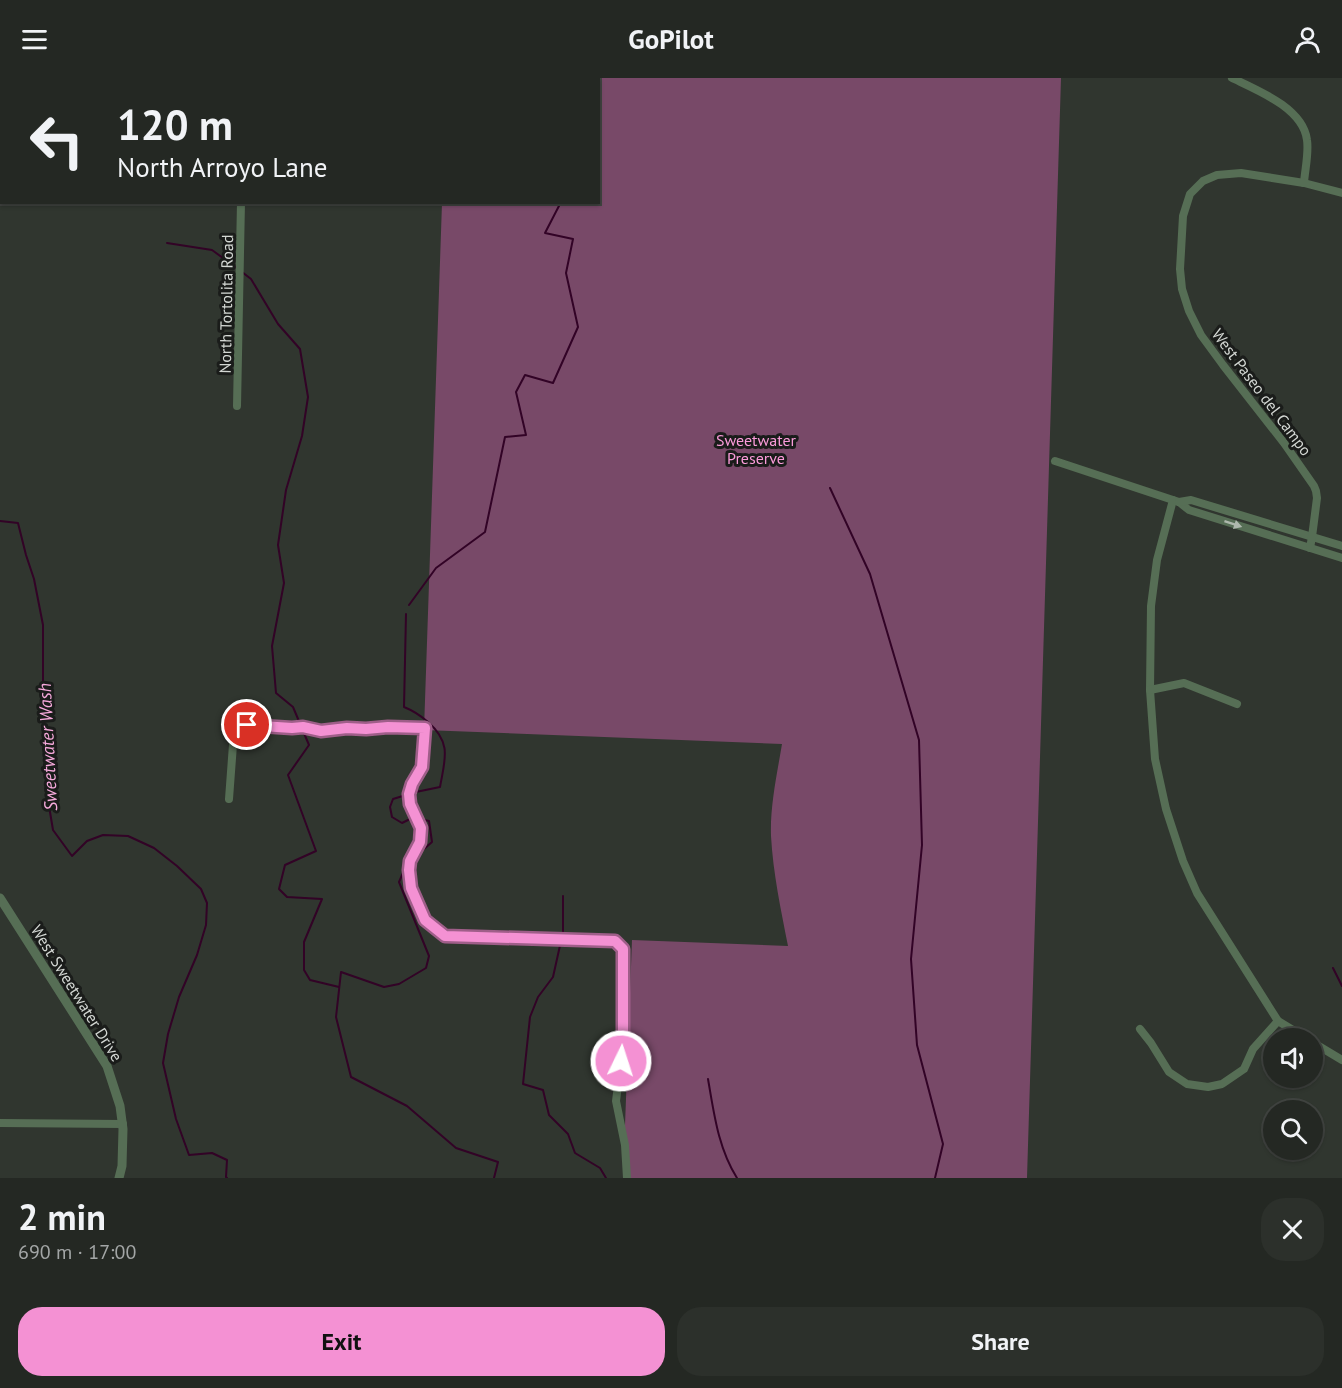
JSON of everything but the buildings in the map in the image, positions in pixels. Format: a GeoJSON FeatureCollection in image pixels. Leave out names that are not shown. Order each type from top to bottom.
{"type":"FeatureCollection","features":[{"type":"Feature","properties":{"kind":"street"},"geometry":{"type":"LineString","coordinates":[[1232,78],[1280,103],[1304,128],[1307,156],[1304,183]]}},
{"type":"Feature","properties":{"kind":"street","name":"West Paseo del Campo"},"geometry":{"type":"LineString","coordinates":[[1310,548],[1317,498],[1314,486],[1202,335],[1189,311],[1182,289],[1180,269],[1183,216],[1190,194],[1203,181],[1217,175],[1241,173],[1304,183],[1342,193]]}},
{"type":"Feature","properties":{"kind":"street","name":"North Tortolita Road"},"geometry":{"type":"LineString","coordinates":[[237,406],[241,204]]}},
{"type":"Feature","properties":{"kind":"street"},"geometry":{"type":"LineString","coordinates":[[1055,461],[1176,501],[1189,510],[1342,558]]}},
{"type":"Feature","properties":{"kind":"street"},"geometry":{"type":"LineString","coordinates":[[1176,501],[1191,500],[1342,546]]}},
{"type":"Feature","properties":{"kind":"street"},"geometry":{"type":"LineString","coordinates":[[1176,501],[1156,567],[1151,606],[1150,690],[1155,759],[1166,809],[1182,861],[1197,893],[1278,1021],[1290,1028]]}},
{"type":"Feature","properties":{"kind":"street"},"geometry":{"type":"LineString","coordinates":[[1150,690],[1184,683],[1237,704]]}},
{"type":"Feature","properties":{"kind":"street"},"geometry":{"type":"LineString","coordinates":[[229,799],[234,731],[239,727],[247,725],[303,727],[321,731],[347,728],[425,728],[422,767],[409,794],[410,804],[421,828],[420,842],[410,861],[411,888],[425,920],[445,936],[615,941],[623,949],[623,1046],[616,1101],[625,1145],[627,1178]]}},
{"type":"Feature","properties":{"kind":"street","name":"West Sweetwater Drive"},"geometry":{"type":"LineString","coordinates":[[1,900],[107,1066],[120,1106],[123,1124],[122,1166],[119,1178]]}},
{"type":"Feature","properties":{"kind":"street"},"geometry":{"type":"LineString","coordinates":[[1140,1029],[1169,1072],[1187,1084],[1208,1087],[1222,1084],[1244,1069],[1253,1049],[1278,1021]]}},
{"type":"Feature","properties":{"kind":"street"},"geometry":{"type":"LineString","coordinates":[[1323,1049],[1342,1060]]}},
{"type":"Feature","properties":{"kind":"street"},"geometry":{"type":"LineString","coordinates":[[0,1123],[123,1124]]}},
{"type":"Feature","properties":{"kind":"green space","name":"Sweetwater Preserve"},"geometry":{"type":"Polygon","coordinates":[[[600,78],[1061,78],[1027,1178],[623,1178],[632,940],[788,946],[775,878],[771,836],[773,802],[782,744],[424,730],[442,204],[600,204],[600,78]]]}},
{"type":"Feature","properties":{"kind":"waterway"},"geometry":{"type":"LineString","coordinates":[[409,605],[436,568],[485,532],[505,437],[526,435],[516,392],[525,375],[553,383],[578,327],[566,273],[573,239],[545,233],[560,204]]}},
{"type":"Feature","properties":{"kind":"waterway"},"geometry":{"type":"LineString","coordinates":[[167,243],[212,250],[238,269]]}},
{"type":"Feature","properties":{"kind":"waterway"},"geometry":{"type":"LineString","coordinates":[[242,272],[251,279],[278,324],[300,349],[308,397],[302,436],[286,490],[278,545],[284,583],[272,646],[276,693],[293,707],[309,745],[288,775],[316,851],[285,865],[279,889],[287,897],[322,899],[304,942],[304,970],[310,980],[339,987]]}},
{"type":"Feature","properties":{"kind":"waterway"},"geometry":{"type":"LineString","coordinates":[[830,488],[870,574],[919,740],[922,845],[911,959],[917,1045],[943,1144],[935,1178]]}},
{"type":"Feature","properties":{"kind":"waterway","name":"Sweetwater Wash"},"geometry":{"type":"LineString","coordinates":[[0,521],[18,523],[34,579],[43,625],[47,794],[53,830],[72,856],[87,841],[103,835],[128,836],[154,848],[201,889],[207,903],[206,925],[197,955],[179,997],[168,1034],[163,1063],[176,1119],[189,1155],[212,1153],[227,1160],[227,1178]]}},
{"type":"Feature","properties":{"kind":"waterway"},"geometry":{"type":"LineString","coordinates":[[406,614],[404,707],[420,715],[436,730],[444,744],[445,752],[440,787],[411,793]]}},
{"type":"Feature","properties":{"kind":"waterway"},"geometry":{"type":"LineString","coordinates":[[406,795],[393,799],[390,807],[392,817],[402,823],[415,818]]}},
{"type":"Feature","properties":{"kind":"waterway"},"geometry":{"type":"LineString","coordinates":[[416,856],[432,842],[429,821],[420,819]]}},
{"type":"Feature","properties":{"kind":"waterway"},"geometry":{"type":"LineString","coordinates":[[406,866],[399,882],[429,956],[426,968],[399,984],[384,987],[341,972],[336,1017],[351,1077],[407,1106],[456,1148],[498,1162],[494,1178]]}},
{"type":"Feature","properties":{"kind":"waterway"},"geometry":{"type":"LineString","coordinates":[[563,896],[563,932],[553,977],[538,997],[530,1017],[523,1084],[543,1090],[549,1115],[568,1134],[575,1153],[600,1168],[606,1178]]}},
{"type":"Feature","properties":{"kind":"waterway"},"geometry":{"type":"LineString","coordinates":[[1333,968],[1342,986]]}},
{"type":"Feature","properties":{"kind":"waterway"},"geometry":{"type":"LineString","coordinates":[[708,1079],[721,1142],[737,1178]]}},
{"type":"Feature","properties":{"kind":"route"},"geometry":{"type":"LineString","coordinates":[[247,725],[303,727],[321,731],[340,728],[425,728],[422,767],[409,794],[410,804],[421,828],[420,842],[410,861],[409,870],[411,888],[425,920],[445,936],[615,941],[623,949],[621,1061]]}}]}
